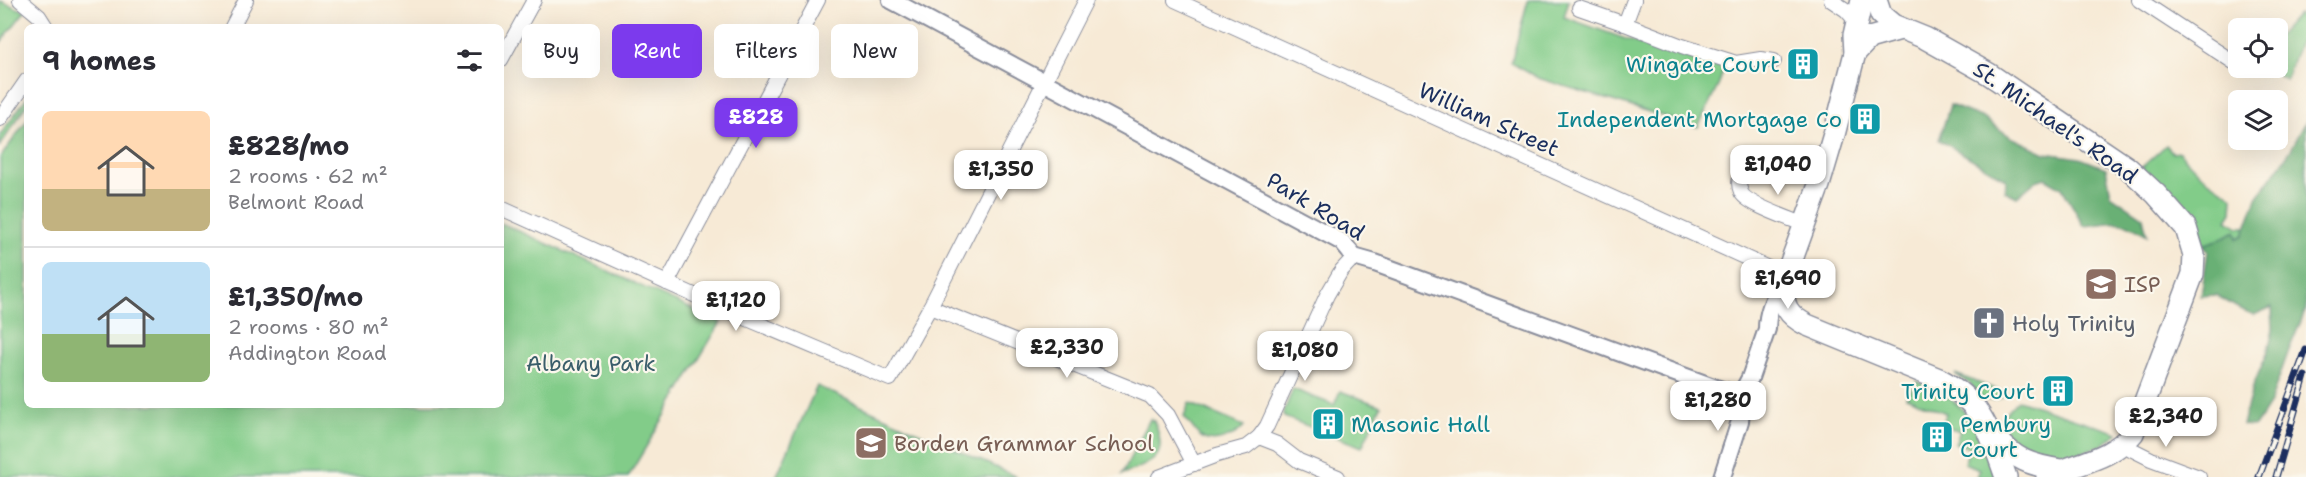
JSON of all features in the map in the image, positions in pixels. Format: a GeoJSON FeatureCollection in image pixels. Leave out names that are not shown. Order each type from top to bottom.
{"type":"FeatureCollection","features":[{"type":"Feature","properties":{"kind":"main road"},"geometry":{"type":"LineString","coordinates":[[1862,0],[1854,35],[1855,53],[1830,152],[1785,280],[1784,301],[1793,318],[1958,389],[1983,416],[2006,477]]}},
{"type":"Feature","properties":{"kind":"main road","name":"St. Michael's Road"},"geometry":{"type":"LineString","coordinates":[[1876,0],[1881,15],[1901,29],[1925,38],[1989,74],[2087,139],[2139,178],[2186,228],[2194,255],[2193,274],[2135,427],[2128,439],[2085,471],[2054,473],[2019,459],[2006,450],[1990,431]]}},
{"type":"Feature","properties":{"kind":"main road"},"geometry":{"type":"LineString","coordinates":[[1855,53],[1869,38],[1901,29]]}},
{"type":"Feature","properties":{"kind":"street"},"geometry":{"type":"LineString","coordinates":[[20,0],[44,24]]}},
{"type":"Feature","properties":{"kind":"street"},"geometry":{"type":"LineString","coordinates":[[234,24],[246,0]]}},
{"type":"Feature","properties":{"kind":"street"},"geometry":{"type":"LineString","coordinates":[[504,55],[534,0]]}},
{"type":"Feature","properties":{"kind":"street"},"geometry":{"type":"LineString","coordinates":[[667,283],[818,0]]}},
{"type":"Feature","properties":{"kind":"street","name":"Park Road"},"geometry":{"type":"LineString","coordinates":[[891,0],[1342,242],[1354,258],[1375,263],[1716,388],[1732,393],[1743,392]]}},
{"type":"Feature","properties":{"kind":"street"},"geometry":{"type":"LineString","coordinates":[[504,209],[667,283],[890,379],[930,307],[1086,0]]}},
{"type":"Feature","properties":{"kind":"street","name":"William Street"},"geometry":{"type":"LineString","coordinates":[[1175,0],[1785,280]]}},
{"type":"Feature","properties":{"kind":"street"},"geometry":{"type":"LineString","coordinates":[[1625,24],[1634,0]]}},
{"type":"Feature","properties":{"kind":"street"},"geometry":{"type":"LineString","coordinates":[[1832,0],[1856,21]]}},
{"type":"Feature","properties":{"kind":"street"},"geometry":{"type":"LineString","coordinates":[[2139,0],[2228,58]]}},
{"type":"Feature","properties":{"kind":"street"},"geometry":{"type":"LineString","coordinates":[[1579,8],[1682,46],[1736,63],[1761,59],[1774,61]]}},
{"type":"Feature","properties":{"kind":"street"},"geometry":{"type":"LineString","coordinates":[[0,119],[24,84]]}},
{"type":"Feature","properties":{"kind":"street"},"geometry":{"type":"LineString","coordinates":[[1744,168],[1739,180],[1741,194],[1750,202],[1805,225]]}},
{"type":"Feature","properties":{"kind":"street"},"geometry":{"type":"LineString","coordinates":[[1159,477],[1217,455],[1246,447],[1259,437],[1267,426],[1327,295],[1341,271],[1354,258]]}},
{"type":"Feature","properties":{"kind":"street"},"geometry":{"type":"LineString","coordinates":[[1722,477],[1740,421],[1743,392],[1767,329],[1773,301],[1785,280]]}},
{"type":"Feature","properties":{"kind":"street"},"geometry":{"type":"LineString","coordinates":[[930,307],[1150,396],[1168,415],[1194,464]]}},
{"type":"Feature","properties":{"kind":"street"},"geometry":{"type":"LineString","coordinates":[[1767,329],[1778,321],[1793,318]]}},
{"type":"Feature","properties":{"kind":"street"},"geometry":{"type":"LineString","coordinates":[[1259,437],[1277,444],[1299,461],[1338,477]]}},
{"type":"Feature","properties":{"kind":"street"},"geometry":{"type":"LineString","coordinates":[[2121,444],[2151,459],[2199,477]]}},
{"type":"Feature","properties":{"kind":"green space"},"geometry":{"type":"Polygon","coordinates":[[[1528,0],[1569,0],[1564,17],[1665,53],[1669,51],[1724,67],[1719,84],[1698,127],[1538,78],[1511,63],[1528,0]]]}},
{"type":"Feature","properties":{"kind":"green space"},"geometry":{"type":"Polygon","coordinates":[[[0,1],[25,11],[0,43],[0,1]]]}},
{"type":"Feature","properties":{"kind":"green space"},"geometry":{"type":"Polygon","coordinates":[[[2298,14],[2306,20],[2306,43],[2300,41],[2288,74],[2288,25],[2298,14]]]}},
{"type":"Feature","properties":{"kind":"green space"},"geometry":{"type":"Polygon","coordinates":[[[24,101],[24,109],[0,146],[0,135],[24,101]]]}},
{"type":"Feature","properties":{"kind":"green space"},"geometry":{"type":"Polygon","coordinates":[[[1950,105],[1983,118],[2011,137],[2045,153],[2080,158],[2106,168],[2111,195],[2143,217],[2147,235],[2129,225],[2117,222],[2084,226],[2062,188],[2045,178],[2036,181],[2017,197],[2005,191],[2006,179],[1939,140],[1950,105]]]}},
{"type":"Feature","properties":{"kind":"green space"},"geometry":{"type":"Polygon","coordinates":[[[2306,121],[2306,309],[2270,403],[2255,426],[2242,425],[2253,386],[2267,354],[2273,330],[2272,307],[2254,315],[2216,295],[2201,296],[2208,251],[2202,245],[2221,239],[2235,231],[2237,239],[2243,236],[2257,198],[2290,151],[2306,121]]]}},
{"type":"Feature","properties":{"kind":"green space","name":"Albany Park"},"geometry":{"type":"Polygon","coordinates":[[[24,124],[24,408],[504,408],[504,224],[721,322],[628,477],[0,477],[0,158],[24,124]]]}},
{"type":"Feature","properties":{"kind":"green space"},"geometry":{"type":"Polygon","coordinates":[[[2166,145],[2173,153],[2179,152],[2201,175],[2233,197],[2232,212],[2227,220],[2238,227],[2247,227],[2243,236],[2202,245],[2200,230],[2191,218],[2141,168],[2166,145]]]}},
{"type":"Feature","properties":{"kind":"green space"},"geometry":{"type":"Polygon","coordinates":[[[1955,374],[2006,393],[1995,400],[1982,399],[1970,384],[1955,374]]]}},
{"type":"Feature","properties":{"kind":"green space"},"geometry":{"type":"Polygon","coordinates":[[[1917,381],[1935,389],[1960,407],[1976,430],[1996,477],[1977,477],[1980,469],[1964,463],[1970,448],[1955,443],[1960,431],[1942,425],[1946,413],[1906,397],[1917,381]]]}},
{"type":"Feature","properties":{"kind":"green space","name":"Borden Grammar School"},"geometry":{"type":"Polygon","coordinates":[[[817,386],[1017,477],[776,477],[817,386]]]}},
{"type":"Feature","properties":{"kind":"green space"},"geometry":{"type":"Polygon","coordinates":[[[1293,389],[1334,405],[1340,391],[1381,406],[1362,447],[1284,417],[1283,414],[1293,389]]]}},
{"type":"Feature","properties":{"kind":"green space"},"geometry":{"type":"Polygon","coordinates":[[[2018,400],[2118,433],[2101,446],[2048,462],[2034,460],[2001,429],[2000,419],[2018,400]]]}},
{"type":"Feature","properties":{"kind":"green space"},"geometry":{"type":"Polygon","coordinates":[[[1189,403],[1244,426],[1224,439],[1205,439],[1184,417],[1189,403]]]}},
{"type":"Feature","properties":{"kind":"green space"},"geometry":{"type":"Polygon","coordinates":[[[1150,419],[1154,421],[1159,433],[1159,451],[1156,457],[1143,466],[1122,474],[1150,419]]]}},
{"type":"Feature","properties":{"kind":"railway"},"geometry":{"type":"LineString","coordinates":[[2259,477],[2306,350]]}},
{"type":"Feature","properties":{"kind":"railway"},"geometry":{"type":"LineString","coordinates":[[2276,477],[2305,376]]}},
{"type":"Feature","properties":{"kind":"place","name":"Wingate Court"},"geometry":{"type":"Point","coordinates":[1803,64]}},
{"type":"Feature","properties":{"kind":"place","name":"Independent Mortgage Co"},"geometry":{"type":"Point","coordinates":[1865,119]}},
{"type":"Feature","properties":{"kind":"place","name":"ISP"},"geometry":{"type":"Point","coordinates":[2101,284]}},
{"type":"Feature","properties":{"kind":"place","name":"Holy Trinity"},"geometry":{"type":"Point","coordinates":[1989,323]}},
{"type":"Feature","properties":{"kind":"place","name":"Trinity Court"},"geometry":{"type":"Point","coordinates":[2058,391]}},
{"type":"Feature","properties":{"kind":"place","name":"Masonic Hall"},"geometry":{"type":"Point","coordinates":[1328,424]}},
{"type":"Feature","properties":{"kind":"place","name":"Pembury Court"},"geometry":{"type":"Point","coordinates":[1937,437]}},
{"type":"Feature","properties":{"kind":"place","name":"Borden Grammar School"},"geometry":{"type":"Point","coordinates":[871,443]}}]}
